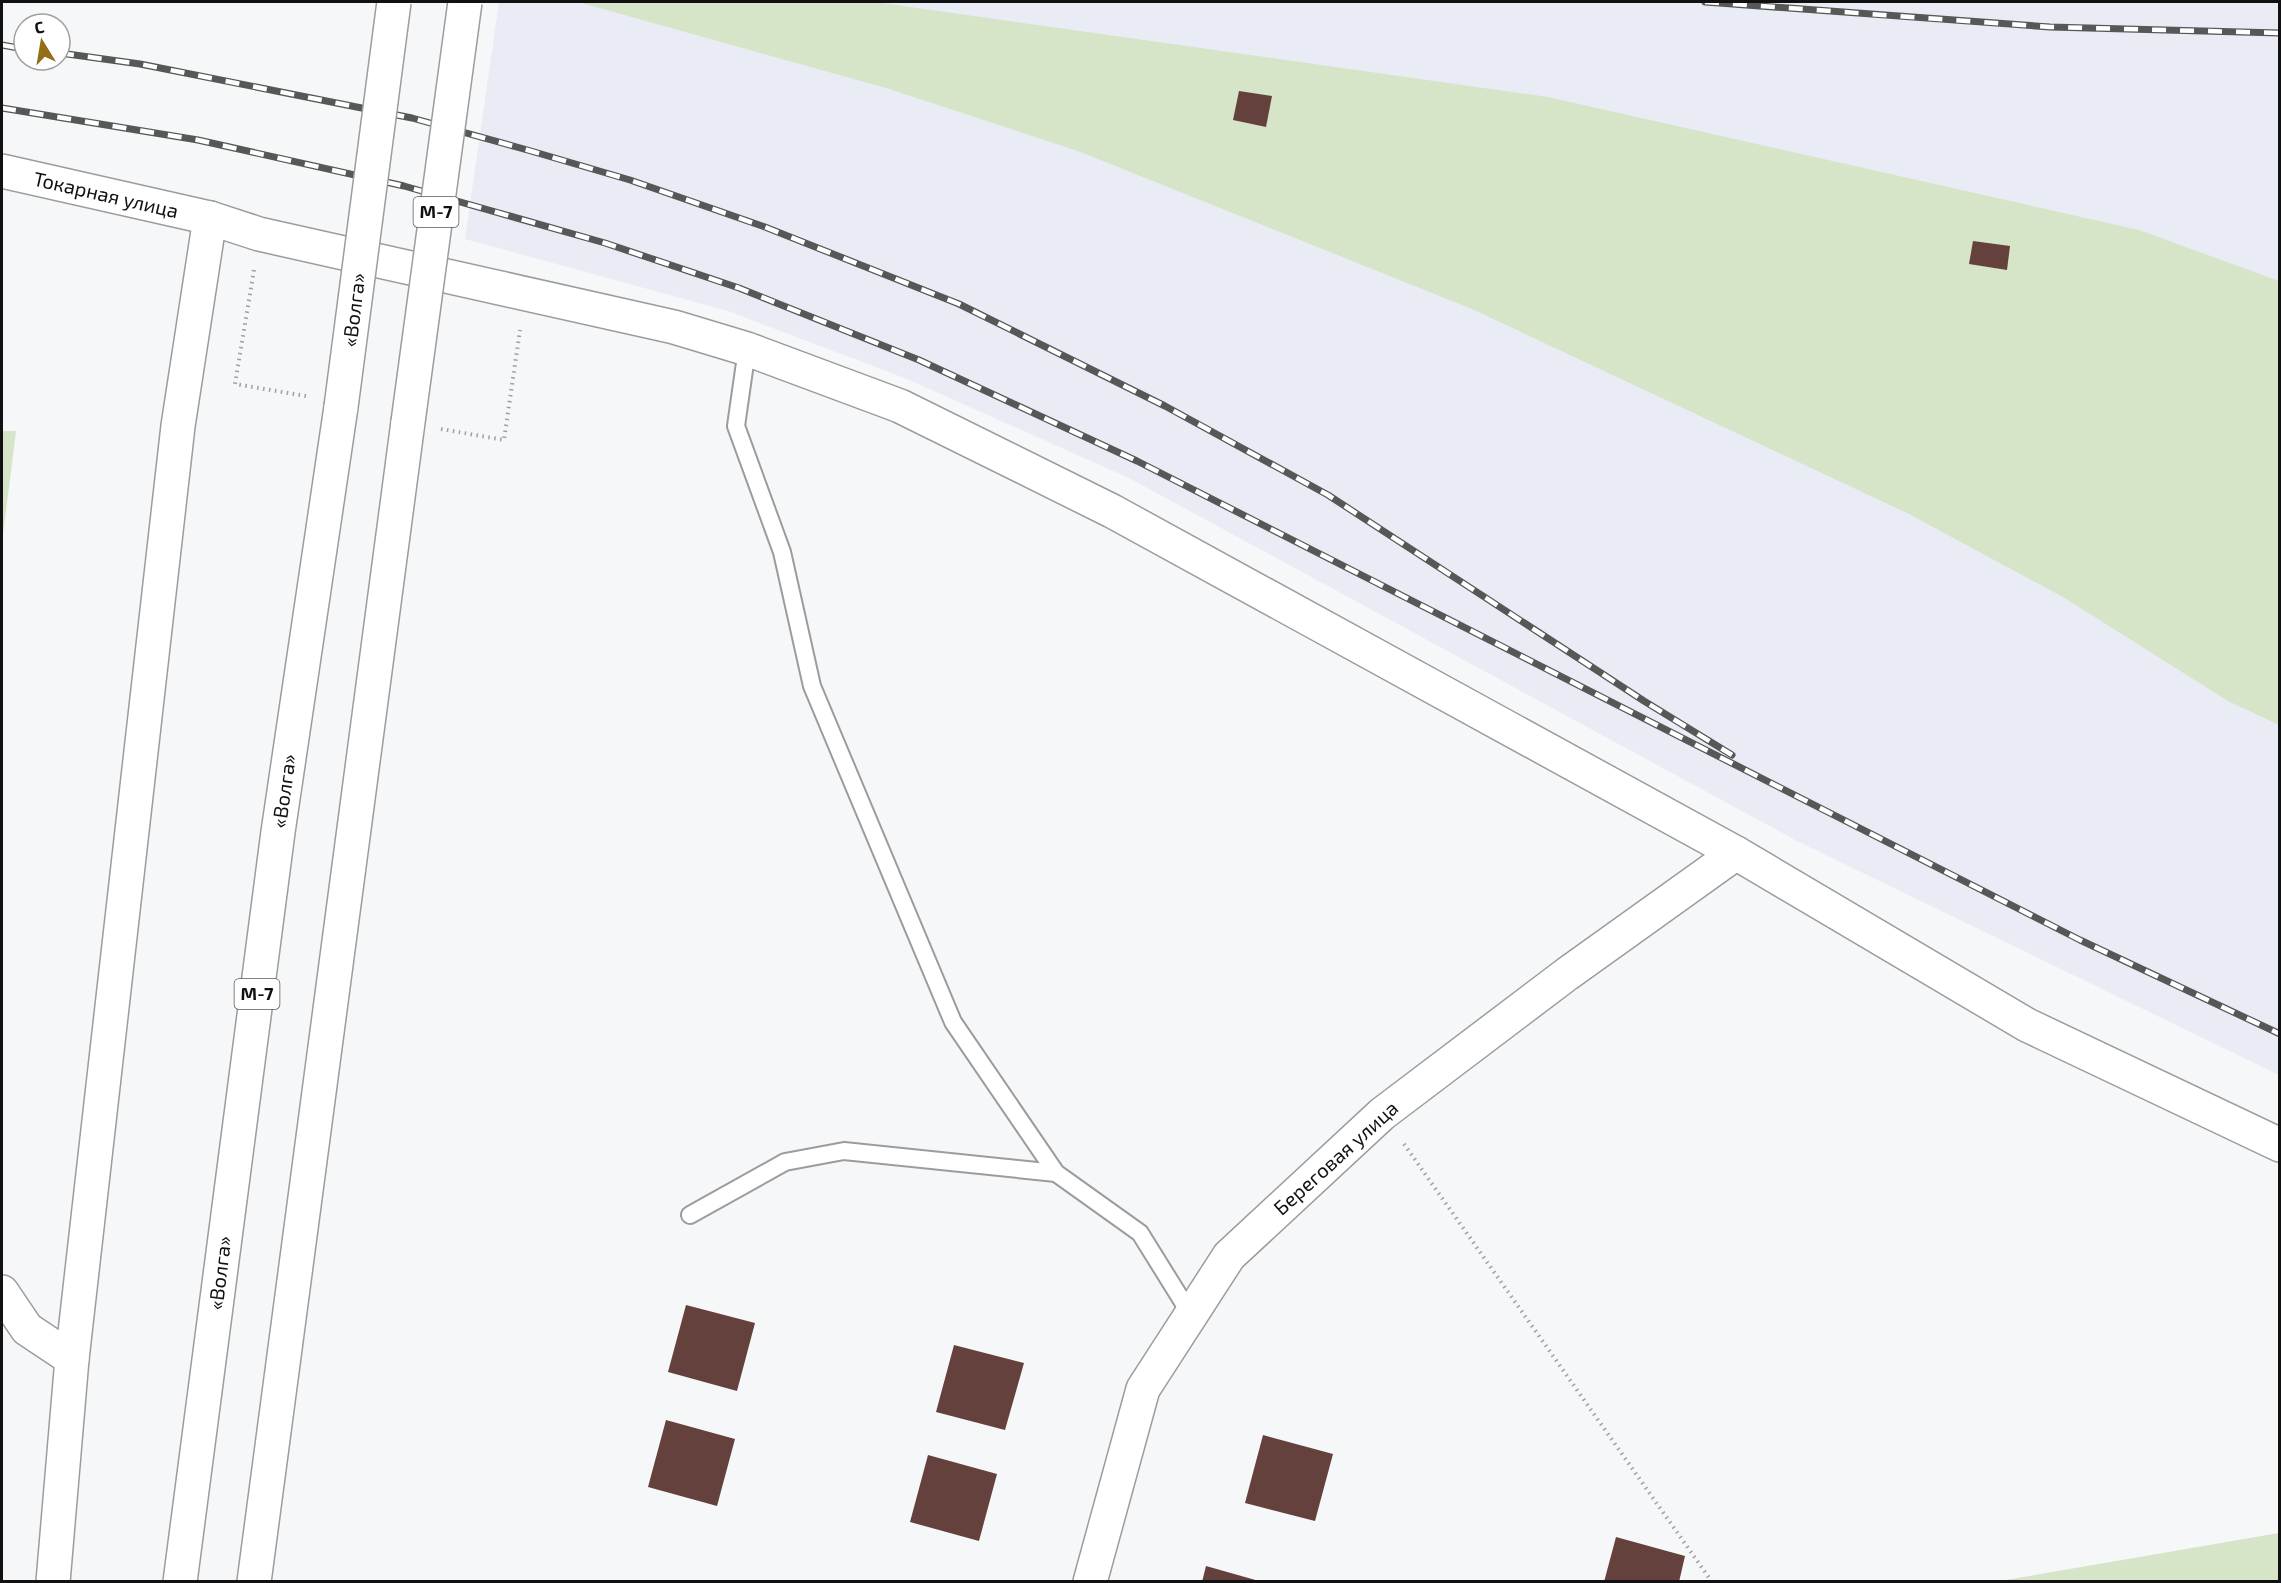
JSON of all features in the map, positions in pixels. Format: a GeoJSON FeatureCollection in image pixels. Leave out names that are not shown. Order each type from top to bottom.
{"type":"FeatureCollection","features":[{"type":"Feature","properties":{"kind":"main road","name":"«Волга»"},"geometry":{"type":"LineString","coordinates":[[180,1581],[276,844],[341,407],[394,2]]}},
{"type":"Feature","properties":{"kind":"main road","name":"М-7"},"geometry":{"type":"LineString","coordinates":[[254,1581],[422,425],[465,2]]}},
{"type":"Feature","properties":{"kind":"main road","name":"Токарная улица"},"geometry":{"type":"LineString","coordinates":[[2,171],[210,218],[259,234],[675,327],[747,350],[900,406],[1112,511],[1736,853],[2027,1025],[2280,1145]]}},
{"type":"Feature","properties":{"kind":"main road"},"geometry":{"type":"LineString","coordinates":[[53,1581],[72,1359],[178,426],[210,218]]}},
{"type":"Feature","properties":{"kind":"main road","name":"Береговая улица"},"geometry":{"type":"LineString","coordinates":[[1090,1581],[1143,1389],[1230,1256],[1382,1113],[1567,974],[1736,853]]}},
{"type":"Feature","properties":{"kind":"main road"},"geometry":{"type":"LineString","coordinates":[[2,1292],[27,1329],[72,1359]]}},
{"type":"Feature","properties":{"kind":"lane"},"geometry":{"type":"LineString","coordinates":[[747,350],[736,426],[782,552],[812,686],[952,1022],[1056,1173],[1140,1233],[1191,1315]]}},
{"type":"Feature","properties":{"kind":"lane"},"geometry":{"type":"LineString","coordinates":[[690,1215],[785,1162],[844,1151],[1056,1173]]}},
{"type":"Feature","properties":{"kind":"path"},"geometry":{"type":"LineString","coordinates":[[251,285],[235,384],[303,395]]}},
{"type":"Feature","properties":{"kind":"path"},"geometry":{"type":"LineString","coordinates":[[422,425],[504,440],[518,339]]}},
{"type":"Feature","properties":{"kind":"path"},"geometry":{"type":"LineString","coordinates":[[1382,1113],[1712,1581]]}},
{"type":"Feature","properties":{"kind":"shaded area"},"geometry":{"type":"Polygon","coordinates":[[[499,2],[2279,2],[2279,1075],[1797,841],[1129,478],[907,379],[728,311],[465,239],[499,2]]]}},
{"type":"Feature","properties":{"kind":"green space"},"geometry":{"type":"Polygon","coordinates":[[[578,2],[875,2],[1548,97],[2139,230],[2279,281],[2279,725],[2228,701],[2063,597],[1907,513],[1472,309],[1078,151],[886,88],[578,2]]]}},
{"type":"Feature","properties":{"kind":"green space"},"geometry":{"type":"Polygon","coordinates":[[[2,431],[16,431],[2,543],[2,431]]]}},
{"type":"Feature","properties":{"kind":"green space"},"geometry":{"type":"Polygon","coordinates":[[[2279,1533],[2279,1581],[2000,1581],[2279,1533]]]}},
{"type":"Feature","properties":{"kind":"building"},"geometry":{"type":"Polygon","coordinates":[[[1239,91],[1272,96],[1266,127],[1233,120],[1239,91]]]}},
{"type":"Feature","properties":{"kind":"building"},"geometry":{"type":"Polygon","coordinates":[[[1973,241],[2010,246],[2007,270],[1969,264],[1973,241]]]}},
{"type":"Feature","properties":{"kind":"building"},"geometry":{"type":"Polygon","coordinates":[[[686,1305],[755,1323],[737,1391],[668,1372],[686,1305]]]}},
{"type":"Feature","properties":{"kind":"building"},"geometry":{"type":"Polygon","coordinates":[[[954,1345],[1024,1363],[1005,1430],[936,1412],[954,1345]]]}},
{"type":"Feature","properties":{"kind":"building"},"geometry":{"type":"Polygon","coordinates":[[[666,1420],[735,1439],[717,1506],[648,1487],[666,1420]]]}},
{"type":"Feature","properties":{"kind":"building"},"geometry":{"type":"Polygon","coordinates":[[[1263,1435],[1333,1454],[1315,1521],[1245,1503],[1263,1435]]]}},
{"type":"Feature","properties":{"kind":"building"},"geometry":{"type":"Polygon","coordinates":[[[928,1455],[997,1474],[979,1541],[910,1522],[928,1455]]]}},
{"type":"Feature","properties":{"kind":"building"},"geometry":{"type":"Polygon","coordinates":[[[1616,1537],[1685,1556],[1679,1582],[1604,1582],[1616,1537]]]}},
{"type":"Feature","properties":{"kind":"building"},"geometry":{"type":"Polygon","coordinates":[[[1206,1566],[1259,1581],[1259,1582],[1202,1582],[1206,1566]]]}},
{"type":"Feature","properties":{"kind":"railway"},"geometry":{"type":"LineString","coordinates":[[1705,2],[2050,27],[2280,33]]}},
{"type":"Feature","properties":{"kind":"railway"},"geometry":{"type":"LineString","coordinates":[[2,45],[12,47]]}},
{"type":"Feature","properties":{"kind":"railway"},"geometry":{"type":"LineString","coordinates":[[72,55],[140,64],[412,118],[531,151],[630,180],[765,227],[959,304],[1165,406],[1328,495],[1644,701],[1732,755]]}},
{"type":"Feature","properties":{"kind":"railway"},"geometry":{"type":"LineString","coordinates":[[2,108],[198,140],[404,186],[605,243],[739,288],[919,360],[1137,461],[2080,940],[2280,1034]]}}]}
